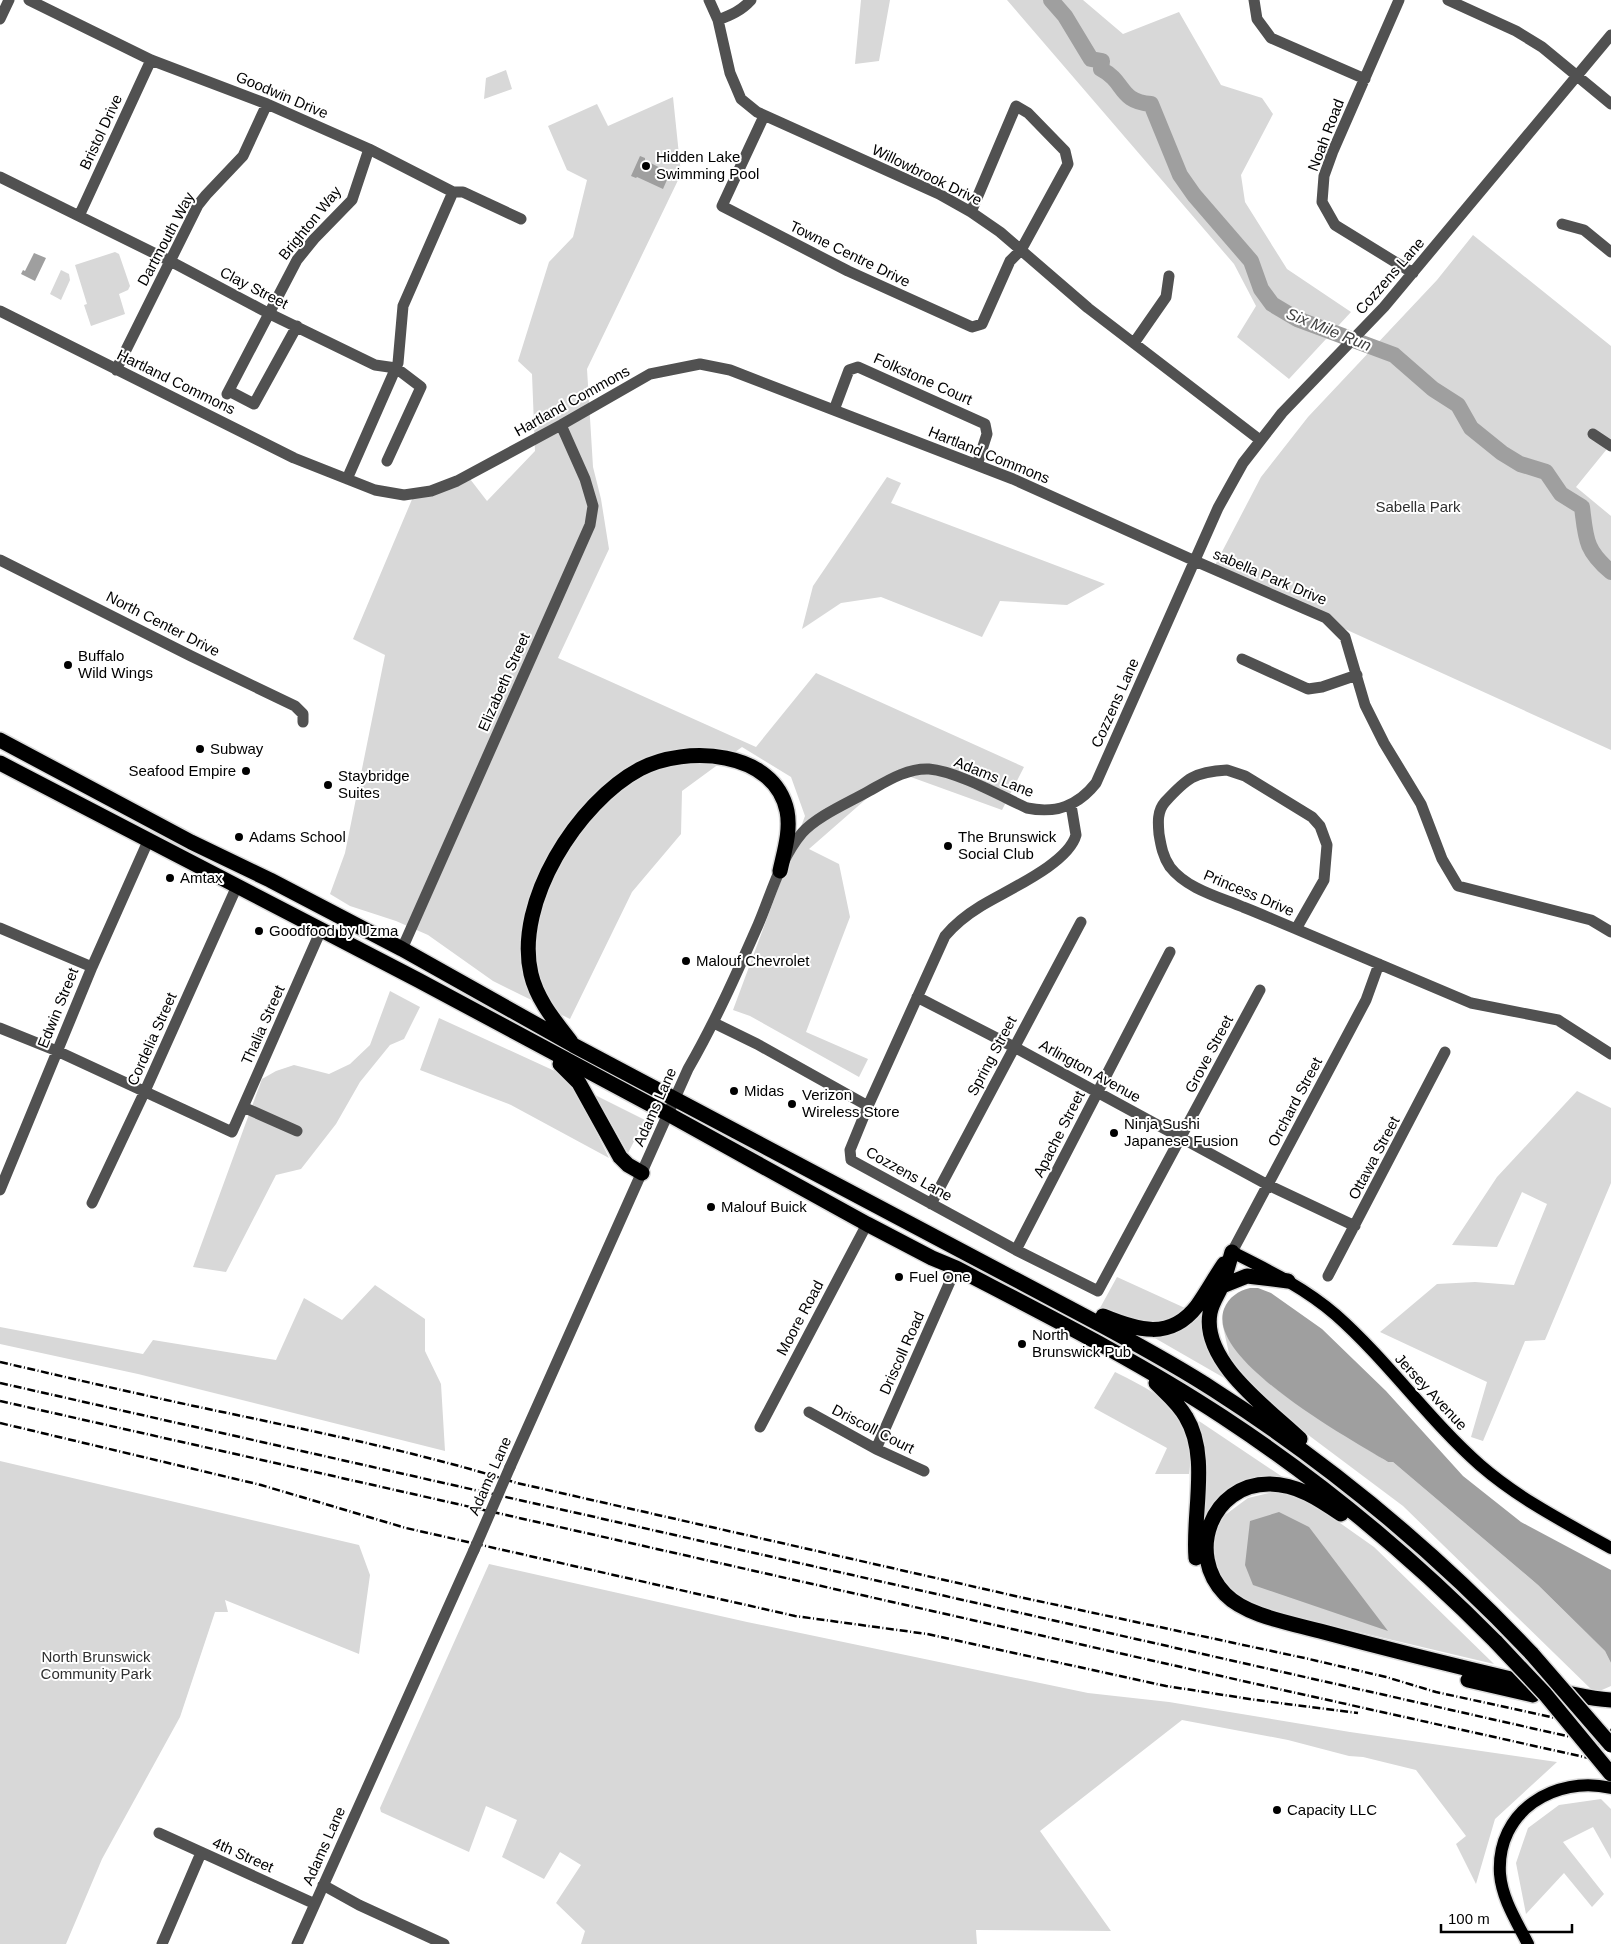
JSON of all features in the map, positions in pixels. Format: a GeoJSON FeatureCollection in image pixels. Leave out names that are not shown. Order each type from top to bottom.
{"type":"FeatureCollection","features":[{"type":"Feature","properties":{"kind":"highway"},"geometry":{"type":"LineString","coordinates":[[0,740],[191,842],[270,880],[402,949],[573,1046],[675,1098],[1135,1343],[1213,1389],[1341,1478]]}},
{"type":"Feature","properties":{"kind":"highway"},"geometry":{"type":"LineString","coordinates":[[573,1046],[536,990],[529,966],[531,927],[538,896],[555,858],[567,837],[587,812],[612,788],[641,768],[676,757],[715,756],[735,760],[752,767],[773,784],[782,798],[787,812],[788,831],[780,871]]}},
{"type":"Feature","properties":{"kind":"highway"},"geometry":{"type":"LineString","coordinates":[[0,763],[149,839],[668,1114],[867,1224],[932,1258],[956,1268],[1141,1367],[1209,1408],[1275,1452],[1326,1490],[1400,1551],[1452,1598],[1550,1700],[1611,1774]]}},
{"type":"Feature","properties":{"kind":"highway"},"geometry":{"type":"LineString","coordinates":[[540,1046],[576,1078],[620,1157],[628,1165],[642,1173]]}},
{"type":"Feature","properties":{"kind":"highway"},"geometry":{"type":"LineString","coordinates":[[1022,1283],[1124,1325],[1155,1329],[1174,1324],[1192,1312],[1232,1252]]}},
{"type":"Feature","properties":{"kind":"highway"},"geometry":{"type":"LineString","coordinates":[[1232,1252],[1222,1286],[1212,1306],[1209,1320],[1215,1345],[1225,1364],[1237,1380],[1341,1478],[1443,1565],[1532,1654],[1611,1745]]}},
{"type":"Feature","properties":{"kind":"highway"},"geometry":{"type":"LineString","coordinates":[[1222,1286],[1247,1276],[1288,1282]]}},
{"type":"Feature","properties":{"kind":"highway"},"geometry":{"type":"LineString","coordinates":[[1141,1367],[1186,1416],[1192,1429],[1198,1458],[1196,1561],[1201,1577],[1209,1591],[1226,1608],[1239,1616],[1262,1625],[1402,1664],[1492,1686],[1611,1710]]}},
{"type":"Feature","properties":{"kind":"highway"},"geometry":{"type":"LineString","coordinates":[[1400,1551],[1314,1496],[1290,1486],[1268,1484],[1244,1490],[1224,1503],[1213,1518],[1205,1550],[1208,1566],[1218,1587],[1230,1599],[1250,1610],[1415,1657],[1611,1700]]}},
{"type":"Feature","properties":{"kind":"main road","name":"Jersey Avenue"},"geometry":{"type":"LineString","coordinates":[[1232,1252],[1308,1294],[1336,1316],[1451,1438],[1490,1474],[1537,1506],[1611,1548]]}},
{"type":"Feature","properties":{"kind":"main road"},"geometry":{"type":"LineString","coordinates":[[1528,1944],[1509,1906],[1501,1882],[1500,1865],[1503,1848],[1514,1822],[1534,1801],[1559,1788],[1584,1784],[1611,1788]]}},
{"type":"Feature","properties":{"kind":"street"},"geometry":{"type":"LineString","coordinates":[[0,19],[9,0]]}},
{"type":"Feature","properties":{"kind":"street","name":"Goodwin Drive"},"geometry":{"type":"LineString","coordinates":[[29,0],[151,60],[267,104],[369,149],[453,192],[463,192],[521,219]]}},
{"type":"Feature","properties":{"kind":"street","name":"Willowbrook Drive"},"geometry":{"type":"LineString","coordinates":[[709,0],[718,20],[730,74],[741,99],[757,112],[939,194],[971,212],[1021,250],[1088,308],[1260,440]]}},
{"type":"Feature","properties":{"kind":"street"},"geometry":{"type":"LineString","coordinates":[[718,20],[736,13],[751,0]]}},
{"type":"Feature","properties":{"kind":"street"},"geometry":{"type":"LineString","coordinates":[[1254,0],[1257,19],[1271,38],[1365,79]]}},
{"type":"Feature","properties":{"kind":"street","name":"Noah Road"},"geometry":{"type":"LineString","coordinates":[[1399,0],[1333,151],[1324,176],[1322,202],[1335,224],[1413,273]]}},
{"type":"Feature","properties":{"kind":"street"},"geometry":{"type":"LineString","coordinates":[[1448,0],[1516,31],[1542,47],[1611,104]]}},
{"type":"Feature","properties":{"kind":"street","name":"Cozzens Lane"},"geometry":{"type":"LineString","coordinates":[[1098,1291],[1016,1250],[851,1160],[850,1150],[945,936],[954,926],[980,906],[1017,886],[1064,856],[1068,850],[1076,835],[1071,805],[1085,796],[1096,783],[1229,485],[1243,463],[1282,413],[1363,329],[1413,273],[1611,35]]}},
{"type":"Feature","properties":{"kind":"street","name":"Bristol Drive"},"geometry":{"type":"LineString","coordinates":[[79,216],[151,60]]}},
{"type":"Feature","properties":{"kind":"street","name":"Dartmouth Way"},"geometry":{"type":"LineString","coordinates":[[116,370],[202,200],[243,156],[267,104]]}},
{"type":"Feature","properties":{"kind":"street"},"geometry":{"type":"LineString","coordinates":[[971,212],[1016,106],[1028,113],[1065,151],[1068,164],[1021,250]]}},
{"type":"Feature","properties":{"kind":"street","name":"Towne Centre Drive"},"geometry":{"type":"LineString","coordinates":[[764,116],[722,206],[848,272],[972,327],[982,324],[1010,261],[1021,250]]}},
{"type":"Feature","properties":{"kind":"street","name":"Brighton Way"},"geometry":{"type":"LineString","coordinates":[[297,326],[254,404],[228,392],[297,260],[314,239],[352,200],[369,149]]}},
{"type":"Feature","properties":{"kind":"street","name":"Clay Street"},"geometry":{"type":"LineString","coordinates":[[0,177],[170,261],[268,313],[376,365],[396,368],[422,387],[387,461]]}},
{"type":"Feature","properties":{"kind":"street"},"geometry":{"type":"LineString","coordinates":[[347,479],[398,363],[403,306],[453,192]]}},
{"type":"Feature","properties":{"kind":"street"},"geometry":{"type":"LineString","coordinates":[[1562,224],[1584,230],[1611,252]]}},
{"type":"Feature","properties":{"kind":"street"},"geometry":{"type":"LineString","coordinates":[[1134,342],[1166,297],[1169,276]]}},
{"type":"Feature","properties":{"kind":"street","name":"Hartland Commons"},"geometry":{"type":"LineString","coordinates":[[0,311],[294,458],[375,490],[404,495],[431,491],[457,481],[561,426],[650,374],[700,364],[730,370],[1013,479],[1195,561]]}},
{"type":"Feature","properties":{"kind":"street","name":"Folkstone Court"},"geometry":{"type":"LineString","coordinates":[[834,410],[849,370],[858,367],[984,424],[987,434],[977,465]]}},
{"type":"Feature","properties":{"kind":"street","name":"Elizabeth Street"},"geometry":{"type":"LineString","coordinates":[[402,949],[590,525],[593,506],[586,479],[561,426]]}},
{"type":"Feature","properties":{"kind":"street"},"geometry":{"type":"LineString","coordinates":[[1593,434],[1611,446]]}},
{"type":"Feature","properties":{"kind":"street","name":"North Center Drive"},"geometry":{"type":"LineString","coordinates":[[0,560],[294,706],[303,714],[303,722]]}},
{"type":"Feature","properties":{"kind":"street","name":"sabella Park Drive"},"geometry":{"type":"LineString","coordinates":[[1195,561],[1326,618],[1345,638],[1357,675]]}},
{"type":"Feature","properties":{"kind":"street"},"geometry":{"type":"LineString","coordinates":[[1242,659],[1308,688],[1322,687],[1357,675],[1365,705],[1384,743],[1421,804],[1442,859],[1458,886],[1591,920],[1611,932]]}},
{"type":"Feature","properties":{"kind":"street","name":"Adams Lane"},"geometry":{"type":"LineString","coordinates":[[297,1944],[688,1068],[714,1023],[792,847],[812,823],[896,776],[912,771],[926,769],[944,772],[1034,809],[1053,810],[1071,805]]}},
{"type":"Feature","properties":{"kind":"street","name":"Princess Drive"},"geometry":{"type":"LineString","coordinates":[[1296,929],[1324,880],[1327,845],[1320,826],[1312,817],[1245,776],[1227,770],[1210,771],[1196,775],[1183,783],[1160,808],[1158,827],[1161,848],[1170,867],[1184,880],[1209,894],[1471,1003],[1558,1020],[1611,1054]]}},
{"type":"Feature","properties":{"kind":"street","name":"Edwin Street"},"geometry":{"type":"LineString","coordinates":[[0,1190],[92,967],[149,839]]}},
{"type":"Feature","properties":{"kind":"street","name":"Cordelia Street"},"geometry":{"type":"LineString","coordinates":[[92,1203],[145,1091],[237,886]]}},
{"type":"Feature","properties":{"kind":"street","name":"Spring Street"},"geometry":{"type":"LineString","coordinates":[[930,1204],[1080,922]]}},
{"type":"Feature","properties":{"kind":"street"},"geometry":{"type":"LineString","coordinates":[[0,928],[92,967]]}},
{"type":"Feature","properties":{"kind":"street","name":"Thalia Street"},"geometry":{"type":"LineString","coordinates":[[145,1091],[232,1132],[321,930]]}},
{"type":"Feature","properties":{"kind":"street","name":"Apache Street"},"geometry":{"type":"LineString","coordinates":[[1016,1250],[1170,952]]}},
{"type":"Feature","properties":{"kind":"street","name":"Orchard Street"},"geometry":{"type":"LineString","coordinates":[[1232,1252],[1366,1000],[1379,964]]}},
{"type":"Feature","properties":{"kind":"street","name":"Grove Street"},"geometry":{"type":"LineString","coordinates":[[1098,1291],[1260,990]]}},
{"type":"Feature","properties":{"kind":"street","name":"Arlington Avenue"},"geometry":{"type":"LineString","coordinates":[[917,997],[1014,1047],[1268,1185],[1355,1226]]}},
{"type":"Feature","properties":{"kind":"street"},"geometry":{"type":"LineString","coordinates":[[714,1023],[757,1044],[868,1106]]}},
{"type":"Feature","properties":{"kind":"street"},"geometry":{"type":"LineString","coordinates":[[0,1028],[57,1051],[145,1091]]}},
{"type":"Feature","properties":{"kind":"street","name":"Ottawa Street"},"geometry":{"type":"LineString","coordinates":[[1328,1276],[1445,1052]]}},
{"type":"Feature","properties":{"kind":"street"},"geometry":{"type":"LineString","coordinates":[[243,1108],[297,1131]]}},
{"type":"Feature","properties":{"kind":"street","name":"Moore Road"},"geometry":{"type":"LineString","coordinates":[[760,1427],[867,1224]]}},
{"type":"Feature","properties":{"kind":"street","name":"Driscoll Road"},"geometry":{"type":"LineString","coordinates":[[876,1449],[956,1268]]}},
{"type":"Feature","properties":{"kind":"street","name":"Driscoll Court"},"geometry":{"type":"LineString","coordinates":[[809,1412],[876,1449],[924,1471]]}},
{"type":"Feature","properties":{"kind":"street","name":"4th Street"},"geometry":{"type":"LineString","coordinates":[[159,1833],[201,1854],[315,1904]]}},
{"type":"Feature","properties":{"kind":"street"},"geometry":{"type":"LineString","coordinates":[[162,1944],[201,1854]]}},
{"type":"Feature","properties":{"kind":"street"},"geometry":{"type":"LineString","coordinates":[[323,1885],[359,1905],[444,1944]]}},
{"type":"Feature","properties":{"kind":"green space"},"geometry":{"type":"Polygon","coordinates":[[[861,0],[890,0],[879,61],[855,64],[861,0]]]}},
{"type":"Feature","properties":{"kind":"green space"},"geometry":{"type":"Polygon","coordinates":[[[1007,0],[1083,0],[1123,34],[1179,12],[1221,85],[1262,98],[1273,114],[1241,175],[1245,202],[1287,269],[1351,312],[1289,379],[1237,337],[1256,306],[1234,264],[1007,0]]]}},
{"type":"Feature","properties":{"kind":"green space"},"geometry":{"type":"Polygon","coordinates":[[[506,70],[512,89],[484,99],[486,78],[506,70]]]}},
{"type":"Feature","properties":{"kind":"green space"},"geometry":{"type":"Polygon","coordinates":[[[673,97],[681,174],[587,369],[593,467],[601,499],[609,549],[558,658],[756,747],[816,673],[1024,767],[1002,810],[897,772],[809,849],[839,864],[850,917],[806,1032],[868,1059],[859,1077],[750,1016],[733,1010],[805,816],[791,777],[742,747],[682,791],[681,834],[632,892],[570,1019],[493,981],[428,935],[396,921],[350,906],[330,894],[345,853],[385,655],[353,639],[413,497],[470,479],[487,501],[535,451],[532,374],[518,361],[549,262],[573,237],[587,180],[567,170],[548,126],[597,104],[608,126],[673,97]]]}},
{"type":"Feature","properties":{"kind":"green space","name":"Sabella Park"},"geometry":{"type":"Polygon","coordinates":[[[1473,235],[1611,346],[1611,444],[1576,487],[1611,516],[1611,750],[1213,569],[1261,477],[1308,417],[1437,280],[1473,235]]]}},
{"type":"Feature","properties":{"kind":"green space"},"geometry":{"type":"Polygon","coordinates":[[[115,252],[119,254],[130,286],[128,290],[119,294],[125,314],[91,326],[84,305],[87,304],[75,265],[115,252]]]}},
{"type":"Feature","properties":{"kind":"green space"},"geometry":{"type":"Polygon","coordinates":[[[61,270],[69,274],[70,280],[61,300],[50,294],[61,270]]]}},
{"type":"Feature","properties":{"kind":"green space"},"geometry":{"type":"Polygon","coordinates":[[[887,477],[901,483],[891,503],[1105,584],[1067,605],[1000,601],[982,637],[881,597],[841,603],[802,629],[813,586],[887,477]]]}},
{"type":"Feature","properties":{"kind":"green space"},"geometry":{"type":"Polygon","coordinates":[[[390,991],[420,1007],[404,1039],[390,1045],[360,1082],[336,1124],[301,1169],[276,1175],[226,1272],[193,1267],[262,1079],[276,1071],[294,1065],[329,1074],[350,1064],[370,1045],[390,991]]]}},
{"type":"Feature","properties":{"kind":"green space"},"geometry":{"type":"Polygon","coordinates":[[[439,1018],[570,1078],[609,1158],[511,1105],[420,1070],[439,1018]]]}},
{"type":"Feature","properties":{"kind":"green space"},"geometry":{"type":"Polygon","coordinates":[[[1577,1091],[1611,1108],[1611,1183],[1545,1340],[1525,1341],[1483,1441],[1471,1437],[1487,1382],[1380,1332],[1437,1284],[1475,1282],[1514,1285],[1547,1204],[1522,1192],[1497,1247],[1452,1245],[1497,1177],[1577,1091]]]}},
{"type":"Feature","properties":{"kind":"green space"},"geometry":{"type":"Polygon","coordinates":[[[595,1095],[645,1120],[628,1153],[595,1095]]]}},
{"type":"Feature","properties":{"kind":"green space"},"geometry":{"type":"Polygon","coordinates":[[[1117,1277],[1185,1308],[1165,1322],[1134,1324],[1100,1308],[1117,1277]]]}},
{"type":"Feature","properties":{"kind":"green space"},"geometry":{"type":"Polygon","coordinates":[[[375,1285],[425,1319],[425,1351],[441,1384],[445,1451],[138,1374],[0,1344],[0,1327],[143,1354],[153,1340],[276,1360],[304,1298],[342,1320],[375,1285]]]}},
{"type":"Feature","properties":{"kind":"green space"},"geometry":{"type":"Polygon","coordinates":[[[1202,1311],[1209,1348],[1226,1379],[1153,1337],[1165,1334],[1202,1311]]]}},
{"type":"Feature","properties":{"kind":"green space"},"geometry":{"type":"Polygon","coordinates":[[[1222,1322],[1229,1338],[1249,1365],[1274,1387],[1334,1428],[1388,1462],[1393,1462],[1538,1585],[1605,1651],[1611,1663],[1611,1686],[1595,1693],[1403,1506],[1271,1407],[1230,1358],[1222,1322]]]}},
{"type":"Feature","properties":{"kind":"green space"},"geometry":{"type":"Polygon","coordinates":[[[1115,1372],[1151,1391],[1172,1408],[1180,1418],[1187,1430],[1191,1444],[1189,1474],[1155,1474],[1167,1448],[1094,1408],[1115,1372]]]}},
{"type":"Feature","properties":{"kind":"green space"},"geometry":{"type":"Polygon","coordinates":[[[1199,1421],[1287,1480],[1259,1478],[1241,1484],[1226,1493],[1203,1521],[1202,1441],[1199,1421]]]}},
{"type":"Feature","properties":{"kind":"green space","name":"North Brunswick Community Park"},"geometry":{"type":"Polygon","coordinates":[[[0,1461],[359,1545],[370,1575],[359,1654],[225,1600],[228,1612],[215,1612],[180,1717],[102,1859],[66,1944],[0,1944],[0,1461]]]}},
{"type":"Feature","properties":{"kind":"green space"},"geometry":{"type":"Polygon","coordinates":[[[1277,1491],[1306,1499],[1374,1547],[1494,1664],[1278,1613],[1240,1597],[1226,1587],[1216,1567],[1212,1537],[1225,1515],[1248,1498],[1277,1491]]]}},
{"type":"Feature","properties":{"kind":"green space"},"geometry":{"type":"Polygon","coordinates":[[[489,1564],[747,1622],[1088,1693],[1169,1702],[1350,1732],[1557,1762],[1495,1819],[1476,1884],[1456,1844],[1466,1836],[1416,1770],[1363,1757],[1349,1756],[1288,1740],[1182,1720],[1040,1831],[1111,1931],[976,1930],[977,1944],[581,1944],[585,1931],[556,1903],[581,1865],[560,1852],[544,1879],[502,1857],[517,1820],[486,1806],[469,1852],[381,1812],[380,1808],[489,1564]]]}},
{"type":"Feature","properties":{"kind":"green space"},"geometry":{"type":"Polygon","coordinates":[[[1601,1799],[1611,1809],[1611,1859],[1593,1827],[1563,1842],[1604,1894],[1592,1907],[1564,1873],[1526,1914],[1516,1863],[1528,1828],[1559,1805],[1601,1799]]]}},
{"type":"Feature","properties":{"kind":"shaded area","name":"Hidden Lake Swimming Pool"},"geometry":{"type":"Polygon","coordinates":[[[640,156],[670,173],[663,189],[631,176],[640,156]]]}},
{"type":"Feature","properties":{"kind":"shaded area"},"geometry":{"type":"Polygon","coordinates":[[[34,253],[46,258],[35,281],[21,274],[23,270],[25,271],[34,253]]]}},
{"type":"Feature","properties":{"kind":"shaded area"},"geometry":{"type":"Polygon","coordinates":[[[1250,1288],[1258,1288],[1271,1293],[1322,1329],[1386,1391],[1463,1476],[1521,1522],[1611,1570],[1611,1663],[1605,1651],[1538,1585],[1393,1462],[1388,1462],[1315,1417],[1258,1374],[1237,1351],[1224,1329],[1224,1309],[1228,1301],[1234,1295],[1250,1288]]]}},
{"type":"Feature","properties":{"kind":"shaded area"},"geometry":{"type":"Polygon","coordinates":[[[1279,1512],[1309,1527],[1388,1631],[1253,1585],[1245,1565],[1250,1521],[1279,1512]]]}},
{"type":"Feature","properties":{"kind":"waterway","name":"Six Mile Run"},"geometry":{"type":"LineString","coordinates":[[1051,0],[1065,16],[1091,59],[1102,61],[1101,69],[1109,74],[1127,95],[1140,102],[1151,104],[1180,175],[1194,195],[1251,261],[1261,289],[1272,304],[1297,319],[1394,355],[1433,389],[1458,405],[1471,428],[1502,453],[1520,464],[1546,472],[1561,494],[1582,507],[1586,536],[1591,550],[1611,572]]}},
{"type":"Feature","properties":{"kind":"railway"},"geometry":{"type":"LineString","coordinates":[[0,1362],[378,1446],[448,1463],[517,1483],[1024,1598],[1309,1659],[1386,1677],[1436,1692],[1611,1730]]}},
{"type":"Feature","properties":{"kind":"railway"},"geometry":{"type":"LineString","coordinates":[[0,1383],[1611,1746]]}},
{"type":"Feature","properties":{"kind":"railway"},"geometry":{"type":"LineString","coordinates":[[0,1401],[1611,1763]]}},
{"type":"Feature","properties":{"kind":"railway"},"geometry":{"type":"LineString","coordinates":[[0,1423],[261,1485],[406,1528],[795,1616],[927,1634],[1166,1686],[1358,1713]]}},
{"type":"Feature","properties":{"kind":"place","name":"Hidden Lake Swimming Pool"},"geometry":{"type":"Point","coordinates":[646,166]}},
{"type":"Feature","properties":{"kind":"place","name":"Buffalo Wild Wings"},"geometry":{"type":"Point","coordinates":[68,665]}},
{"type":"Feature","properties":{"kind":"place","name":"Subway"},"geometry":{"type":"Point","coordinates":[200,749]}},
{"type":"Feature","properties":{"kind":"place","name":"Seafood Empire"},"geometry":{"type":"Point","coordinates":[246,771]}},
{"type":"Feature","properties":{"kind":"place","name":"Staybridge Suites"},"geometry":{"type":"Point","coordinates":[328,785]}},
{"type":"Feature","properties":{"kind":"place","name":"Adams School"},"geometry":{"type":"Point","coordinates":[239,837]}},
{"type":"Feature","properties":{"kind":"place","name":"The Brunswick Social Club"},"geometry":{"type":"Point","coordinates":[948,846]}},
{"type":"Feature","properties":{"kind":"place","name":"Amtax"},"geometry":{"type":"Point","coordinates":[170,878]}},
{"type":"Feature","properties":{"kind":"place","name":"Goodfood by Uzma"},"geometry":{"type":"Point","coordinates":[259,931]}},
{"type":"Feature","properties":{"kind":"place","name":"Malouf Chevrolet"},"geometry":{"type":"Point","coordinates":[686,961]}},
{"type":"Feature","properties":{"kind":"place","name":"Midas"},"geometry":{"type":"Point","coordinates":[734,1091]}},
{"type":"Feature","properties":{"kind":"place","name":"Verizon Wireless Store"},"geometry":{"type":"Point","coordinates":[792,1104]}},
{"type":"Feature","properties":{"kind":"place","name":"Ninja Sushi Japanese Fusion"},"geometry":{"type":"Point","coordinates":[1114,1133]}},
{"type":"Feature","properties":{"kind":"place","name":"Malouf Buick"},"geometry":{"type":"Point","coordinates":[711,1207]}},
{"type":"Feature","properties":{"kind":"place","name":"Fuel One"},"geometry":{"type":"Point","coordinates":[899,1277]}},
{"type":"Feature","properties":{"kind":"place","name":"North Brunswick Pub"},"geometry":{"type":"Point","coordinates":[1022,1344]}},
{"type":"Feature","properties":{"kind":"place","name":"Capacity LLC"},"geometry":{"type":"Point","coordinates":[1277,1810]}}]}
